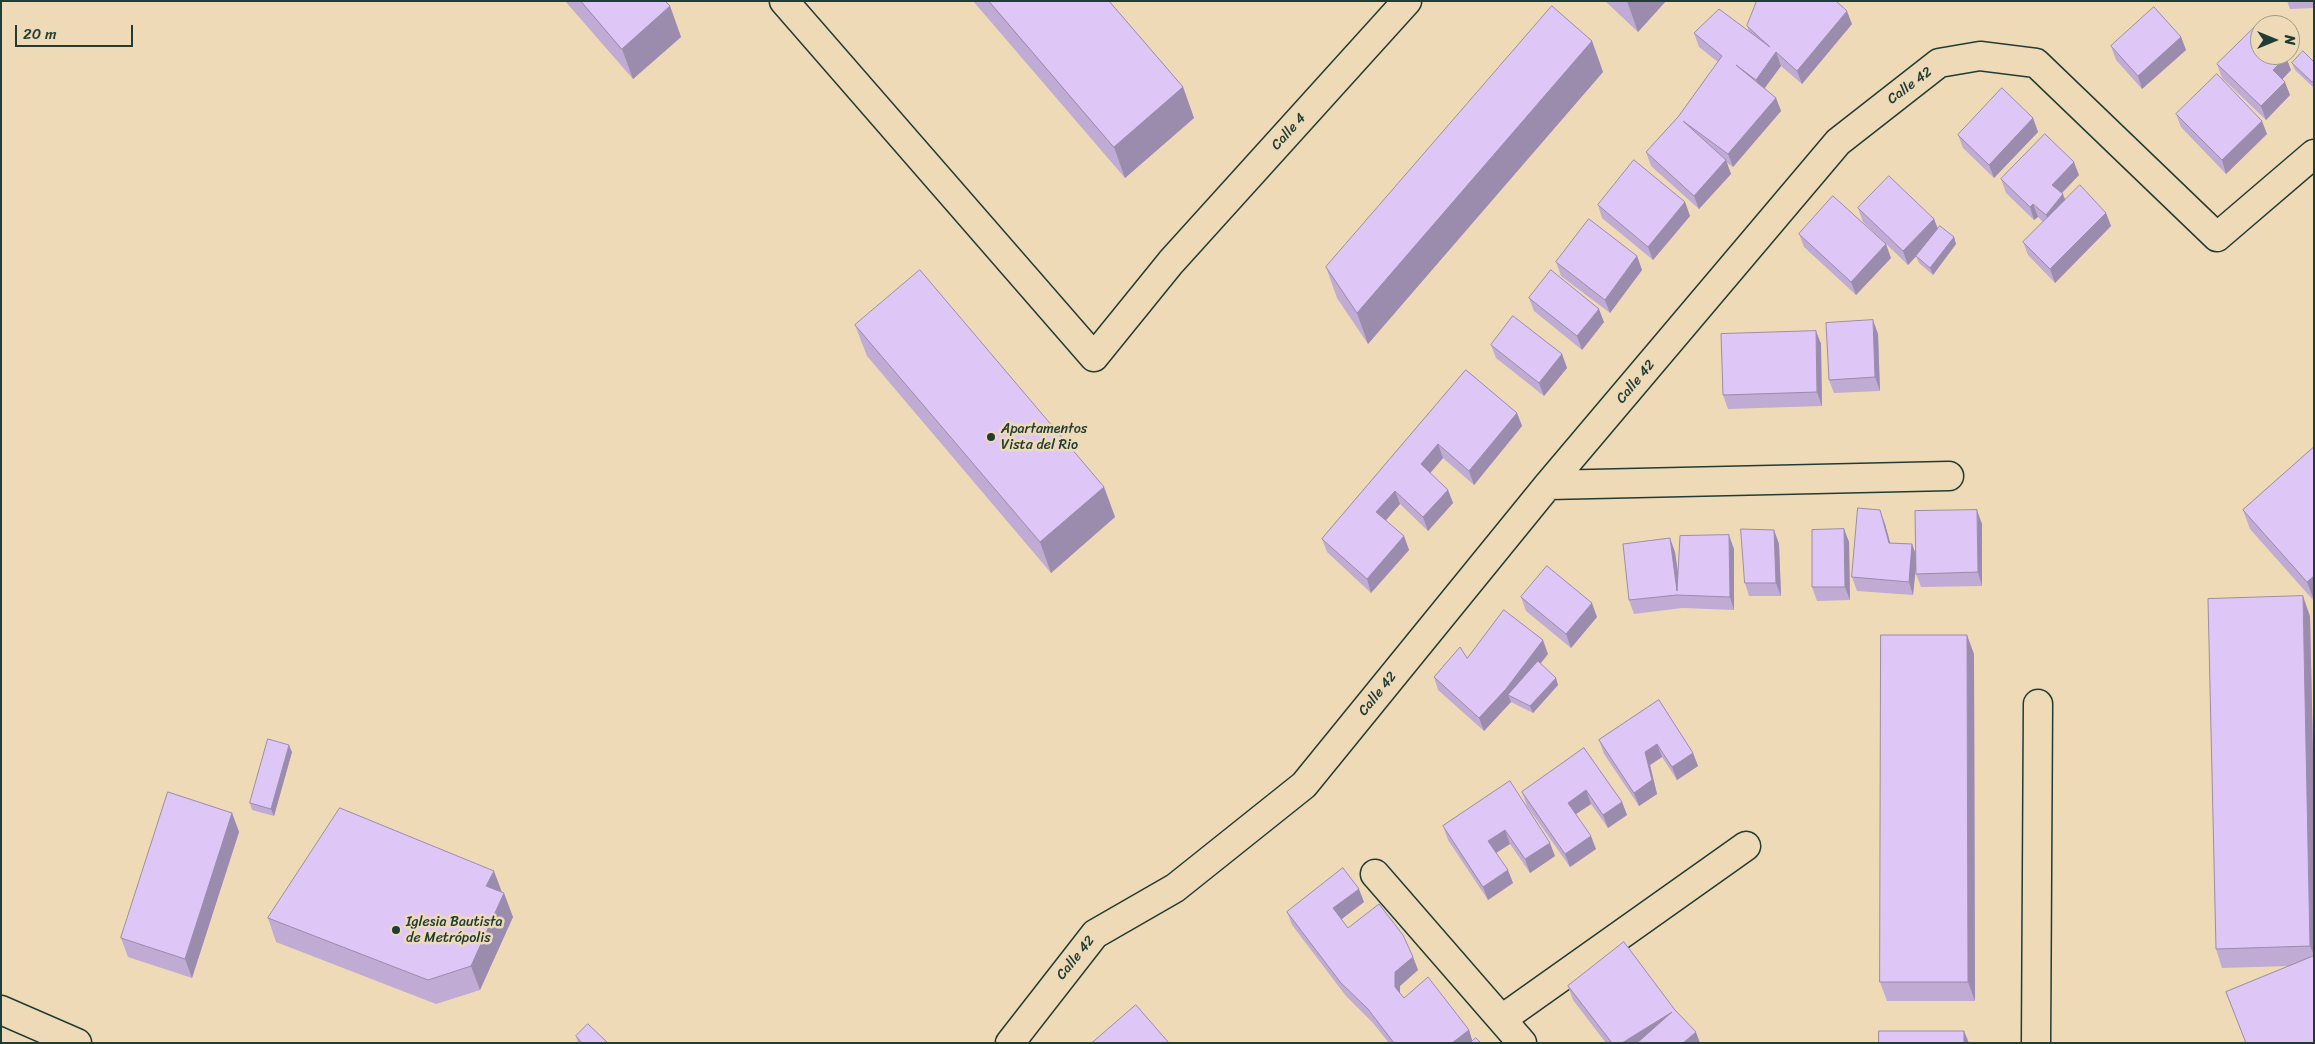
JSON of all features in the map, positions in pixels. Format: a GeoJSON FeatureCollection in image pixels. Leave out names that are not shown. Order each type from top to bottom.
{"type":"FeatureCollection","features":[{"type":"Feature","properties":{"kind":"street","name":"Calle 4"},"geometry":{"type":"LineString","coordinates":[[784,1],[1094,357],[1171,262],[1407,1]]}},
{"type":"Feature","properties":{"kind":"street","name":"Calle 42"},"geometry":{"type":"LineString","coordinates":[[1010,1043],[1095,934],[1175,888],[1304,785],[1548,485],[1838,142],[1940,63],[1980,56],[2036,63],[2217,237],[2314,154]]}},
{"type":"Feature","properties":{"kind":"street"},"geometry":{"type":"LineString","coordinates":[[1548,485],[1949,476]]}},
{"type":"Feature","properties":{"kind":"street"},"geometry":{"type":"LineString","coordinates":[[2036,1043],[2038,704]]}},
{"type":"Feature","properties":{"kind":"street"},"geometry":{"type":"LineString","coordinates":[[1502,1020],[1746,846]]}},
{"type":"Feature","properties":{"kind":"street"},"geometry":{"type":"LineString","coordinates":[[1375,874],[1522,1043]]}},
{"type":"Feature","properties":{"kind":"street"},"geometry":{"type":"LineString","coordinates":[[1,1010],[78,1043]]}},
{"type":"Feature","properties":{"kind":"building"},"geometry":{"type":"Polygon","coordinates":[[[581,1],[665,1],[670,6],[622,49],[581,1]]]}},
{"type":"Feature","properties":{"kind":"building"},"geometry":{"type":"Polygon","coordinates":[[[989,1],[1109,1],[1183,87],[1114,147],[989,1]]]}},
{"type":"Feature","properties":{"kind":"building"},"geometry":{"type":"Polygon","coordinates":[[[1757,1],[1836,1],[1847,11],[1797,71],[1776,52],[1756,80],[1736,65],[1776,98],[1728,154],[1683,121],[1726,160],[1694,196],[1646,152],[1678,117],[1722,56],[1694,33],[1719,9],[1770,47],[1747,26],[1757,1]]]}},
{"type":"Feature","properties":{"kind":"building"},"geometry":{"type":"Polygon","coordinates":[[[1552,6],[1592,41],[1357,313],[1326,267],[1552,6]]]}},
{"type":"Feature","properties":{"kind":"building"},"geometry":{"type":"Polygon","coordinates":[[[2154,7],[2181,37],[2138,76],[2111,46],[2154,7]]]}},
{"type":"Feature","properties":{"kind":"building"},"geometry":{"type":"Polygon","coordinates":[[[2250,32],[2250,65],[2278,65],[2273,70],[2285,82],[2261,106],[2217,64],[2250,32]]]}},
{"type":"Feature","properties":{"kind":"building"},"geometry":{"type":"Polygon","coordinates":[[[2303,51],[2314,62],[2314,80],[2312,82],[2294,65],[2300,65],[2300,54],[2303,51]]]}},
{"type":"Feature","properties":{"kind":"building"},"geometry":{"type":"Polygon","coordinates":[[[2217,74],[2262,121],[2222,160],[2176,114],[2217,74]]]}},
{"type":"Feature","properties":{"kind":"building"},"geometry":{"type":"Polygon","coordinates":[[[2002,88],[2033,118],[1989,165],[1958,135],[2002,88]]]}},
{"type":"Feature","properties":{"kind":"building"},"geometry":{"type":"Polygon","coordinates":[[[2045,134],[2074,162],[2052,185],[2063,194],[2046,215],[2033,204],[2030,207],[2001,179],[2045,134]]]}},
{"type":"Feature","properties":{"kind":"building"},"geometry":{"type":"Polygon","coordinates":[[[1634,160],[1685,202],[1648,247],[1598,205],[1634,160]]]}},
{"type":"Feature","properties":{"kind":"building"},"geometry":{"type":"Polygon","coordinates":[[[1889,176],[1934,219],[1903,251],[1858,208],[1889,176]]]}},
{"type":"Feature","properties":{"kind":"building"},"geometry":{"type":"Polygon","coordinates":[[[2080,185],[2106,213],[2050,269],[2023,242],[2080,185]]]}},
{"type":"Feature","properties":{"kind":"building"},"geometry":{"type":"Polygon","coordinates":[[[1833,196],[1886,244],[1851,282],[1799,234],[1833,196]]]}},
{"type":"Feature","properties":{"kind":"building"},"geometry":{"type":"Polygon","coordinates":[[[1589,219],[1637,256],[1605,300],[1556,262],[1589,219]]]}},
{"type":"Feature","properties":{"kind":"building"},"geometry":{"type":"Polygon","coordinates":[[[1940,226],[1954,237],[1930,268],[1916,256],[1940,226]]]}},
{"type":"Feature","properties":{"kind":"building","name":"Apartamentos Vista del Rio"},"geometry":{"type":"Polygon","coordinates":[[[920,270],[1104,487],[1040,542],[855,325],[920,270]]]}},
{"type":"Feature","properties":{"kind":"building"},"geometry":{"type":"Polygon","coordinates":[[[1551,270],[1599,309],[1577,336],[1529,298],[1551,270]]]}},
{"type":"Feature","properties":{"kind":"building"},"geometry":{"type":"Polygon","coordinates":[[[1513,316],[1562,354],[1539,383],[1491,345],[1513,316]]]}},
{"type":"Feature","properties":{"kind":"building"},"geometry":{"type":"Polygon","coordinates":[[[1873,320],[1875,377],[1829,380],[1826,323],[1873,320]]]}},
{"type":"Feature","properties":{"kind":"building"},"geometry":{"type":"Polygon","coordinates":[[[1816,331],[1817,392],[1723,395],[1721,334],[1816,331]]]}},
{"type":"Feature","properties":{"kind":"building"},"geometry":{"type":"Polygon","coordinates":[[[1466,370],[1517,413],[1469,471],[1438,444],[1421,464],[1448,490],[1423,517],[1395,491],[1376,512],[1404,536],[1367,579],[1322,539],[1466,370]]]}},
{"type":"Feature","properties":{"kind":"building"},"geometry":{"type":"Polygon","coordinates":[[[2314,447],[2314,576],[2307,582],[2243,510],[2314,447]]]}},
{"type":"Feature","properties":{"kind":"building"},"geometry":{"type":"Polygon","coordinates":[[[1858,508],[1880,510],[1889,543],[1912,544],[1909,582],[1852,577],[1858,508]]]}},
{"type":"Feature","properties":{"kind":"building"},"geometry":{"type":"Polygon","coordinates":[[[1977,510],[1978,572],[1916,574],[1915,511],[1977,510]]]}},
{"type":"Feature","properties":{"kind":"building"},"geometry":{"type":"Polygon","coordinates":[[[1741,529],[1774,530],[1776,583],[1745,583],[1741,529]]]}},
{"type":"Feature","properties":{"kind":"building"},"geometry":{"type":"Polygon","coordinates":[[[1844,529],[1845,587],[1812,587],[1812,530],[1844,529]]]}},
{"type":"Feature","properties":{"kind":"building"},"geometry":{"type":"Polygon","coordinates":[[[1729,535],[1730,597],[1677,595],[1629,600],[1623,544],[1670,538],[1677,591],[1680,536],[1729,535]]]}},
{"type":"Feature","properties":{"kind":"building"},"geometry":{"type":"Polygon","coordinates":[[[1547,566],[1592,603],[1566,634],[1521,597],[1547,566]]]}},
{"type":"Feature","properties":{"kind":"building"},"geometry":{"type":"Polygon","coordinates":[[[2303,596],[2310,946],[2216,949],[2208,599],[2303,596]]]}},
{"type":"Feature","properties":{"kind":"building"},"geometry":{"type":"Polygon","coordinates":[[[1504,610],[1543,640],[1506,689],[1479,718],[1434,677],[1460,647],[1467,658],[1504,610]]]}},
{"type":"Feature","properties":{"kind":"building"},"geometry":{"type":"Polygon","coordinates":[[[1881,635],[1967,635],[1968,982],[1880,982],[1881,635]]]}},
{"type":"Feature","properties":{"kind":"building"},"geometry":{"type":"Polygon","coordinates":[[[1538,661],[1556,678],[1530,706],[1508,695],[1538,661]]]}},
{"type":"Feature","properties":{"kind":"building"},"geometry":{"type":"Polygon","coordinates":[[[1659,700],[1693,753],[1672,767],[1657,744],[1645,752],[1652,780],[1634,793],[1599,740],[1659,700]]]}},
{"type":"Feature","properties":{"kind":"building"},"geometry":{"type":"Polygon","coordinates":[[[268,739],[289,745],[271,809],[250,803],[268,739]]]}},
{"type":"Feature","properties":{"kind":"building"},"geometry":{"type":"Polygon","coordinates":[[[1584,748],[1622,802],[1603,815],[1586,790],[1568,803],[1591,836],[1565,854],[1522,792],[1584,748]]]}},
{"type":"Feature","properties":{"kind":"building"},"geometry":{"type":"Polygon","coordinates":[[[1510,781],[1550,843],[1525,859],[1505,830],[1488,841],[1508,870],[1483,887],[1443,826],[1510,781]]]}},
{"type":"Feature","properties":{"kind":"building"},"geometry":{"type":"Polygon","coordinates":[[[168,792],[232,813],[185,959],[121,938],[168,792]]]}},
{"type":"Feature","properties":{"kind":"building","name":"Iglesia Bautista de Metrópolis"},"geometry":{"type":"Polygon","coordinates":[[[340,808],[494,871],[486,886],[504,893],[471,966],[428,980],[268,918],[340,808]]]}},
{"type":"Feature","properties":{"kind":"building"},"geometry":{"type":"Polygon","coordinates":[[[1343,868],[1359,889],[1333,908],[1348,928],[1379,904],[1403,935],[1413,957],[1395,972],[1395,987],[1404,998],[1428,977],[1469,1030],[1452,1043],[1394,1043],[1368,1009],[1341,983],[1287,912],[1343,868]]]}},
{"type":"Feature","properties":{"kind":"building"},"geometry":{"type":"Polygon","coordinates":[[[1624,942],[1675,1010],[1696,1032],[1683,1043],[1637,1043],[1672,1012],[1622,1043],[1612,1043],[1568,986],[1624,942]]]}},
{"type":"Feature","properties":{"kind":"building"},"geometry":{"type":"Polygon","coordinates":[[[2314,956],[2314,1043],[2246,1043],[2226,992],[2314,956]]]}},
{"type":"Feature","properties":{"kind":"building"},"geometry":{"type":"Polygon","coordinates":[[[1136,1005],[1169,1043],[1092,1043],[1136,1005]]]}},
{"type":"Feature","properties":{"kind":"building"},"geometry":{"type":"Polygon","coordinates":[[[588,1024],[608,1043],[582,1043],[576,1036],[588,1024]]]}},
{"type":"Feature","properties":{"kind":"building"},"geometry":{"type":"Polygon","coordinates":[[[1879,1031],[1964,1031],[1964,1043],[1879,1043],[1879,1031]]]}},
{"type":"Feature","properties":{"kind":"building"},"geometry":{"type":"Polygon","coordinates":[[[1476,1038],[1481,1043],[1470,1043],[1476,1038]]]}},
{"type":"Feature","properties":{"kind":"place","name":"Apartamentos Vista del Rio"},"geometry":{"type":"Point","coordinates":[991,437]}},
{"type":"Feature","properties":{"kind":"place","name":"Iglesia Bautista de Metrópolis"},"geometry":{"type":"Point","coordinates":[396,930]}}]}
